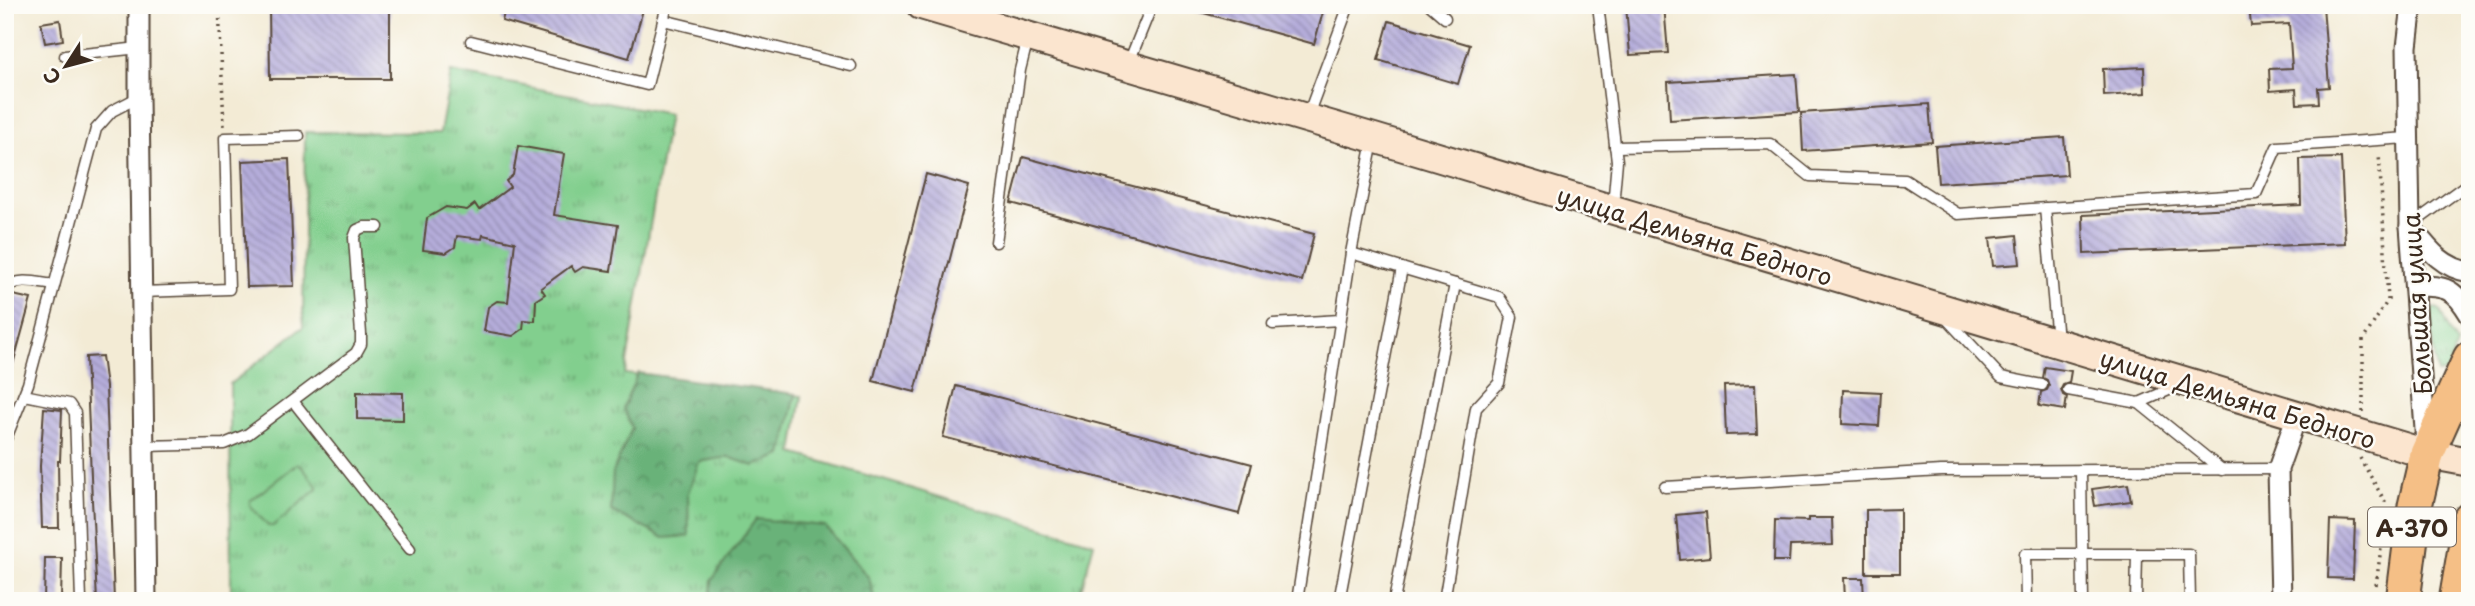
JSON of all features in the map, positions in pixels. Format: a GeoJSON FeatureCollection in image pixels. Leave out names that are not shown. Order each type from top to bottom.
{"type":"FeatureCollection","features":[{"type":"Feature","properties":{"kind":"highway","name":"А-370"},"geometry":{"type":"LineString","coordinates":[[2427,454],[2470,358]]}},
{"type":"Feature","properties":{"kind":"highway","name":"Большая улица"},"geometry":{"type":"LineString","coordinates":[[2390,595],[2427,454]]}},
{"type":"Feature","properties":{"kind":"highway","name":"А-370"},"geometry":{"type":"LineString","coordinates":[[2456,601],[2470,519]]}},
{"type":"Feature","properties":{"kind":"main road","name":"улица Демьяна Бедного"},"geometry":{"type":"LineString","coordinates":[[937,8],[2187,383],[2427,454],[2470,462]]}},
{"type":"Feature","properties":{"kind":"street"},"geometry":{"type":"LineString","coordinates":[[139,5],[146,601]]}},
{"type":"Feature","properties":{"kind":"street","name":"Большая улица"},"geometry":{"type":"LineString","coordinates":[[2412,5],[2407,47],[2407,138],[2410,226],[2427,454]]}},
{"type":"Feature","properties":{"kind":"street"},"geometry":{"type":"LineString","coordinates":[[2410,226],[2432,255],[2455,270],[2470,272]]}},
{"type":"Feature","properties":{"kind":"street"},"geometry":{"type":"LineString","coordinates":[[2416,286],[2440,286],[2451,291],[2460,298],[2470,315]]}},
{"type":"Feature","properties":{"kind":"street"},"geometry":{"type":"LineString","coordinates":[[2281,601],[2278,469],[2297,415]]}},
{"type":"Feature","properties":{"kind":"lane"},"geometry":{"type":"LineString","coordinates":[[471,41],[648,85],[667,5]]}},
{"type":"Feature","properties":{"kind":"lane"},"geometry":{"type":"LineString","coordinates":[[1127,66],[1152,5]]}},
{"type":"Feature","properties":{"kind":"lane"},"geometry":{"type":"LineString","coordinates":[[1307,119],[1349,5]]}},
{"type":"Feature","properties":{"kind":"lane"},"geometry":{"type":"LineString","coordinates":[[1430,5],[1445,18]]}},
{"type":"Feature","properties":{"kind":"lane"},"geometry":{"type":"LineString","coordinates":[[1598,5],[1617,161],[1613,210]]}},
{"type":"Feature","properties":{"kind":"lane"},"geometry":{"type":"LineString","coordinates":[[663,20],[851,66]]}},
{"type":"Feature","properties":{"kind":"lane"},"geometry":{"type":"LineString","coordinates":[[996,242],[1020,70],[1028,37]]}},
{"type":"Feature","properties":{"kind":"lane"},"geometry":{"type":"LineString","coordinates":[[65,56],[139,48]]}},
{"type":"Feature","properties":{"kind":"lane"},"geometry":{"type":"LineString","coordinates":[[5,441],[24,395],[96,129],[112,111],[138,97]]}},
{"type":"Feature","properties":{"kind":"lane"},"geometry":{"type":"LineString","coordinates":[[141,292],[229,289],[225,138],[299,136]]}},
{"type":"Feature","properties":{"kind":"lane"},"geometry":{"type":"LineString","coordinates":[[1297,601],[1351,253],[1374,138]]}},
{"type":"Feature","properties":{"kind":"lane"},"geometry":{"type":"LineString","coordinates":[[1615,147],[1770,144],[1810,176],[1905,180],[1958,214],[2256,194],[2277,147],[2407,138]]}},
{"type":"Feature","properties":{"kind":"lane"},"geometry":{"type":"LineString","coordinates":[[2410,226],[2470,182]]}},
{"type":"Feature","properties":{"kind":"lane"},"geometry":{"type":"LineString","coordinates":[[2045,208],[2058,344]]}},
{"type":"Feature","properties":{"kind":"lane"},"geometry":{"type":"LineString","coordinates":[[144,446],[225,444],[236,441],[356,353],[361,344],[354,238],[357,230],[365,227],[378,228]]}},
{"type":"Feature","properties":{"kind":"lane"},"geometry":{"type":"LineString","coordinates":[[1351,253],[1499,297],[1512,317],[1499,383],[1476,408],[1444,601]]}},
{"type":"Feature","properties":{"kind":"lane"},"geometry":{"type":"LineString","coordinates":[[1339,601],[1402,268]]}},
{"type":"Feature","properties":{"kind":"lane"},"geometry":{"type":"LineString","coordinates":[[5,288],[11,283],[24,281],[54,285]]}},
{"type":"Feature","properties":{"kind":"lane"},"geometry":{"type":"LineString","coordinates":[[1394,601],[1455,284]]}},
{"type":"Feature","properties":{"kind":"lane"},"geometry":{"type":"LineString","coordinates":[[1935,307],[2001,377],[2042,385]]}},
{"type":"Feature","properties":{"kind":"lane"},"geometry":{"type":"LineString","coordinates":[[1273,324],[1340,320]]}},
{"type":"Feature","properties":{"kind":"lane"},"geometry":{"type":"LineString","coordinates":[[2139,403],[2187,383]]}},
{"type":"Feature","properties":{"kind":"lane"},"geometry":{"type":"LineString","coordinates":[[2068,390],[2139,403],[2222,470]]}},
{"type":"Feature","properties":{"kind":"lane"},"geometry":{"type":"LineString","coordinates":[[24,395],[69,404],[75,413],[81,601]]}},
{"type":"Feature","properties":{"kind":"lane"},"geometry":{"type":"LineString","coordinates":[[293,401],[410,549]]}},
{"type":"Feature","properties":{"kind":"lane"},"geometry":{"type":"LineString","coordinates":[[1665,487],[1941,471],[2278,469]]}},
{"type":"Feature","properties":{"kind":"lane"},"geometry":{"type":"LineString","coordinates":[[2081,471],[2083,601]]}},
{"type":"Feature","properties":{"kind":"lane"},"geometry":{"type":"LineString","coordinates":[[2026,601],[2025,554],[2189,554],[2190,601]]}},
{"type":"Feature","properties":{"kind":"lane"},"geometry":{"type":"LineString","coordinates":[[2136,601],[2137,554]]}},
{"type":"Feature","properties":{"kind":"path"},"geometry":{"type":"LineString","coordinates":[[219,5],[225,138]]}},
{"type":"Feature","properties":{"kind":"path"},"geometry":{"type":"LineString","coordinates":[[2378,139],[2388,300],[2363,340],[2364,435],[2360,459],[2387,504],[2386,516]]}},
{"type":"Feature","properties":{"kind":"path"},"geometry":{"type":"LineString","coordinates":[[2384,528],[2390,595]]}},
{"type":"Feature","properties":{"kind":"green space"},"geometry":{"type":"Polygon","coordinates":[[[451,72],[669,114],[625,374],[802,396],[793,453],[1094,543],[1078,601],[231,601],[230,384],[303,327],[305,132],[440,133],[451,72]]]}},
{"type":"Feature","properties":{"kind":"green space"},"geometry":{"type":"Polygon","coordinates":[[[2439,309],[2457,345],[2448,372],[2437,374],[2430,310],[2439,309]]]}},
{"type":"Feature","properties":{"kind":"green space"},"geometry":{"type":"Polygon","coordinates":[[[638,373],[796,394],[782,455],[754,466],[728,457],[699,462],[688,493],[689,536],[664,538],[611,511],[613,472],[632,428],[623,408],[638,373]]]}},
{"type":"Feature","properties":{"kind":"green space"},"geometry":{"type":"Polygon","coordinates":[[[297,464],[317,489],[273,526],[268,526],[250,505],[250,501],[297,464]]]}},
{"type":"Feature","properties":{"kind":"green space"},"geometry":{"type":"Polygon","coordinates":[[[756,519],[825,526],[869,578],[875,601],[710,601],[712,580],[756,519]]]}},
{"type":"Feature","properties":{"kind":"building"},"geometry":{"type":"Polygon","coordinates":[[[506,5],[626,5],[643,10],[629,58],[502,21],[506,5]]]}},
{"type":"Feature","properties":{"kind":"building"},"geometry":{"type":"Polygon","coordinates":[[[1194,5],[1325,5],[1314,44],[1193,10],[1194,5]]]}},
{"type":"Feature","properties":{"kind":"building"},"geometry":{"type":"Polygon","coordinates":[[[1626,5],[1664,5],[1668,53],[1630,55],[1626,5]]]}},
{"type":"Feature","properties":{"kind":"building"},"geometry":{"type":"Polygon","coordinates":[[[2249,5],[2323,5],[2329,87],[2318,88],[2319,103],[2297,104],[2296,89],[2270,91],[2269,69],[2292,68],[2289,24],[2251,26],[2249,5]]]}},
{"type":"Feature","properties":{"kind":"building"},"geometry":{"type":"Polygon","coordinates":[[[269,6],[390,6],[390,79],[270,79],[269,6]]]}},
{"type":"Feature","properties":{"kind":"building"},"geometry":{"type":"Polygon","coordinates":[[[60,20],[63,40],[45,43],[41,23],[60,20]]]}},
{"type":"Feature","properties":{"kind":"building"},"geometry":{"type":"Polygon","coordinates":[[[1389,21],[1470,45],[1458,84],[1378,60],[1389,21]]]}},
{"type":"Feature","properties":{"kind":"building"},"geometry":{"type":"Polygon","coordinates":[[[2144,67],[2145,93],[2104,96],[2103,69],[2144,67]]]}},
{"type":"Feature","properties":{"kind":"building"},"geometry":{"type":"Polygon","coordinates":[[[1796,74],[1799,112],[1670,120],[1668,82],[1796,74]]]}},
{"type":"Feature","properties":{"kind":"building"},"geometry":{"type":"Polygon","coordinates":[[[1929,104],[1932,142],[1803,151],[1801,113],[1929,104]]]}},
{"type":"Feature","properties":{"kind":"building"},"geometry":{"type":"Polygon","coordinates":[[[2064,137],[2067,175],[1938,183],[1935,146],[2064,137]]]}},
{"type":"Feature","properties":{"kind":"building"},"geometry":{"type":"Polygon","coordinates":[[[518,146],[564,154],[554,215],[618,225],[611,271],[583,267],[575,272],[571,266],[541,288],[545,294],[536,300],[535,321],[524,320],[523,329],[513,336],[484,331],[488,307],[497,301],[508,302],[515,242],[483,235],[482,239],[457,236],[455,247],[446,253],[423,250],[427,218],[446,207],[467,210],[475,204],[479,210],[510,187],[506,181],[513,175],[518,146]]]}},
{"type":"Feature","properties":{"kind":"building"},"geometry":{"type":"Polygon","coordinates":[[[1023,157],[1314,234],[1302,281],[1011,203],[1023,157]]]}},
{"type":"Feature","properties":{"kind":"building"},"geometry":{"type":"Polygon","coordinates":[[[2341,158],[2345,243],[2084,254],[2083,215],[2301,205],[2300,159],[2341,158]]]}},
{"type":"Feature","properties":{"kind":"building"},"geometry":{"type":"Polygon","coordinates":[[[289,159],[294,286],[247,287],[242,161],[289,159]]]}},
{"type":"Feature","properties":{"kind":"building"},"geometry":{"type":"Polygon","coordinates":[[[926,174],[969,186],[915,392],[873,381],[926,174]]]}},
{"type":"Feature","properties":{"kind":"building"},"geometry":{"type":"Polygon","coordinates":[[[2017,235],[2020,264],[1993,266],[1990,238],[2017,235]]]}},
{"type":"Feature","properties":{"kind":"building"},"geometry":{"type":"Polygon","coordinates":[[[13,295],[31,299],[10,375],[5,374],[5,322],[13,295]]]}},
{"type":"Feature","properties":{"kind":"building"},"geometry":{"type":"Polygon","coordinates":[[[102,356],[106,387],[114,601],[97,601],[92,500],[86,357],[102,356]]]}},
{"type":"Feature","properties":{"kind":"building"},"geometry":{"type":"Polygon","coordinates":[[[2045,367],[2071,371],[2069,383],[2061,389],[2067,397],[2065,410],[2039,406],[2041,392],[2049,386],[2043,378],[2045,367]]]}},
{"type":"Feature","properties":{"kind":"building"},"geometry":{"type":"Polygon","coordinates":[[[1755,385],[1757,434],[1726,435],[1724,386],[1755,385]]]}},
{"type":"Feature","properties":{"kind":"building"},"geometry":{"type":"Polygon","coordinates":[[[956,386],[1252,464],[1239,514],[943,437],[956,386]]]}},
{"type":"Feature","properties":{"kind":"building"},"geometry":{"type":"Polygon","coordinates":[[[1843,390],[1881,392],[1879,426],[1842,424],[1843,390]]]}},
{"type":"Feature","properties":{"kind":"building"},"geometry":{"type":"Polygon","coordinates":[[[357,392],[403,393],[403,420],[357,419],[357,392]]]}},
{"type":"Feature","properties":{"kind":"building"},"geometry":{"type":"Polygon","coordinates":[[[44,408],[62,410],[58,461],[59,528],[42,528],[40,466],[44,408]]]}},
{"type":"Feature","properties":{"kind":"building"},"geometry":{"type":"Polygon","coordinates":[[[2128,484],[2131,501],[2095,506],[2092,489],[2128,484]]]}},
{"type":"Feature","properties":{"kind":"building"},"geometry":{"type":"Polygon","coordinates":[[[1900,509],[1900,573],[1866,573],[1866,510],[1900,509]]]}},
{"type":"Feature","properties":{"kind":"building"},"geometry":{"type":"Polygon","coordinates":[[[1706,512],[1710,557],[1680,560],[1676,515],[1706,512]]]}},
{"type":"Feature","properties":{"kind":"building"},"geometry":{"type":"Polygon","coordinates":[[[1808,518],[1832,518],[1833,545],[1790,546],[1789,561],[1774,561],[1775,520],[1808,521],[1808,518]]]}},
{"type":"Feature","properties":{"kind":"building"},"geometry":{"type":"Polygon","coordinates":[[[2330,520],[2355,521],[2353,579],[2328,578],[2330,520]]]}},
{"type":"Feature","properties":{"kind":"building"},"geometry":{"type":"Polygon","coordinates":[[[45,558],[62,558],[61,601],[44,601],[45,558]]]}},
{"type":"Feature","properties":{"kind":"building"},"geometry":{"type":"Polygon","coordinates":[[[1844,578],[1863,578],[1864,601],[1845,601],[1844,578]]]}}]}
